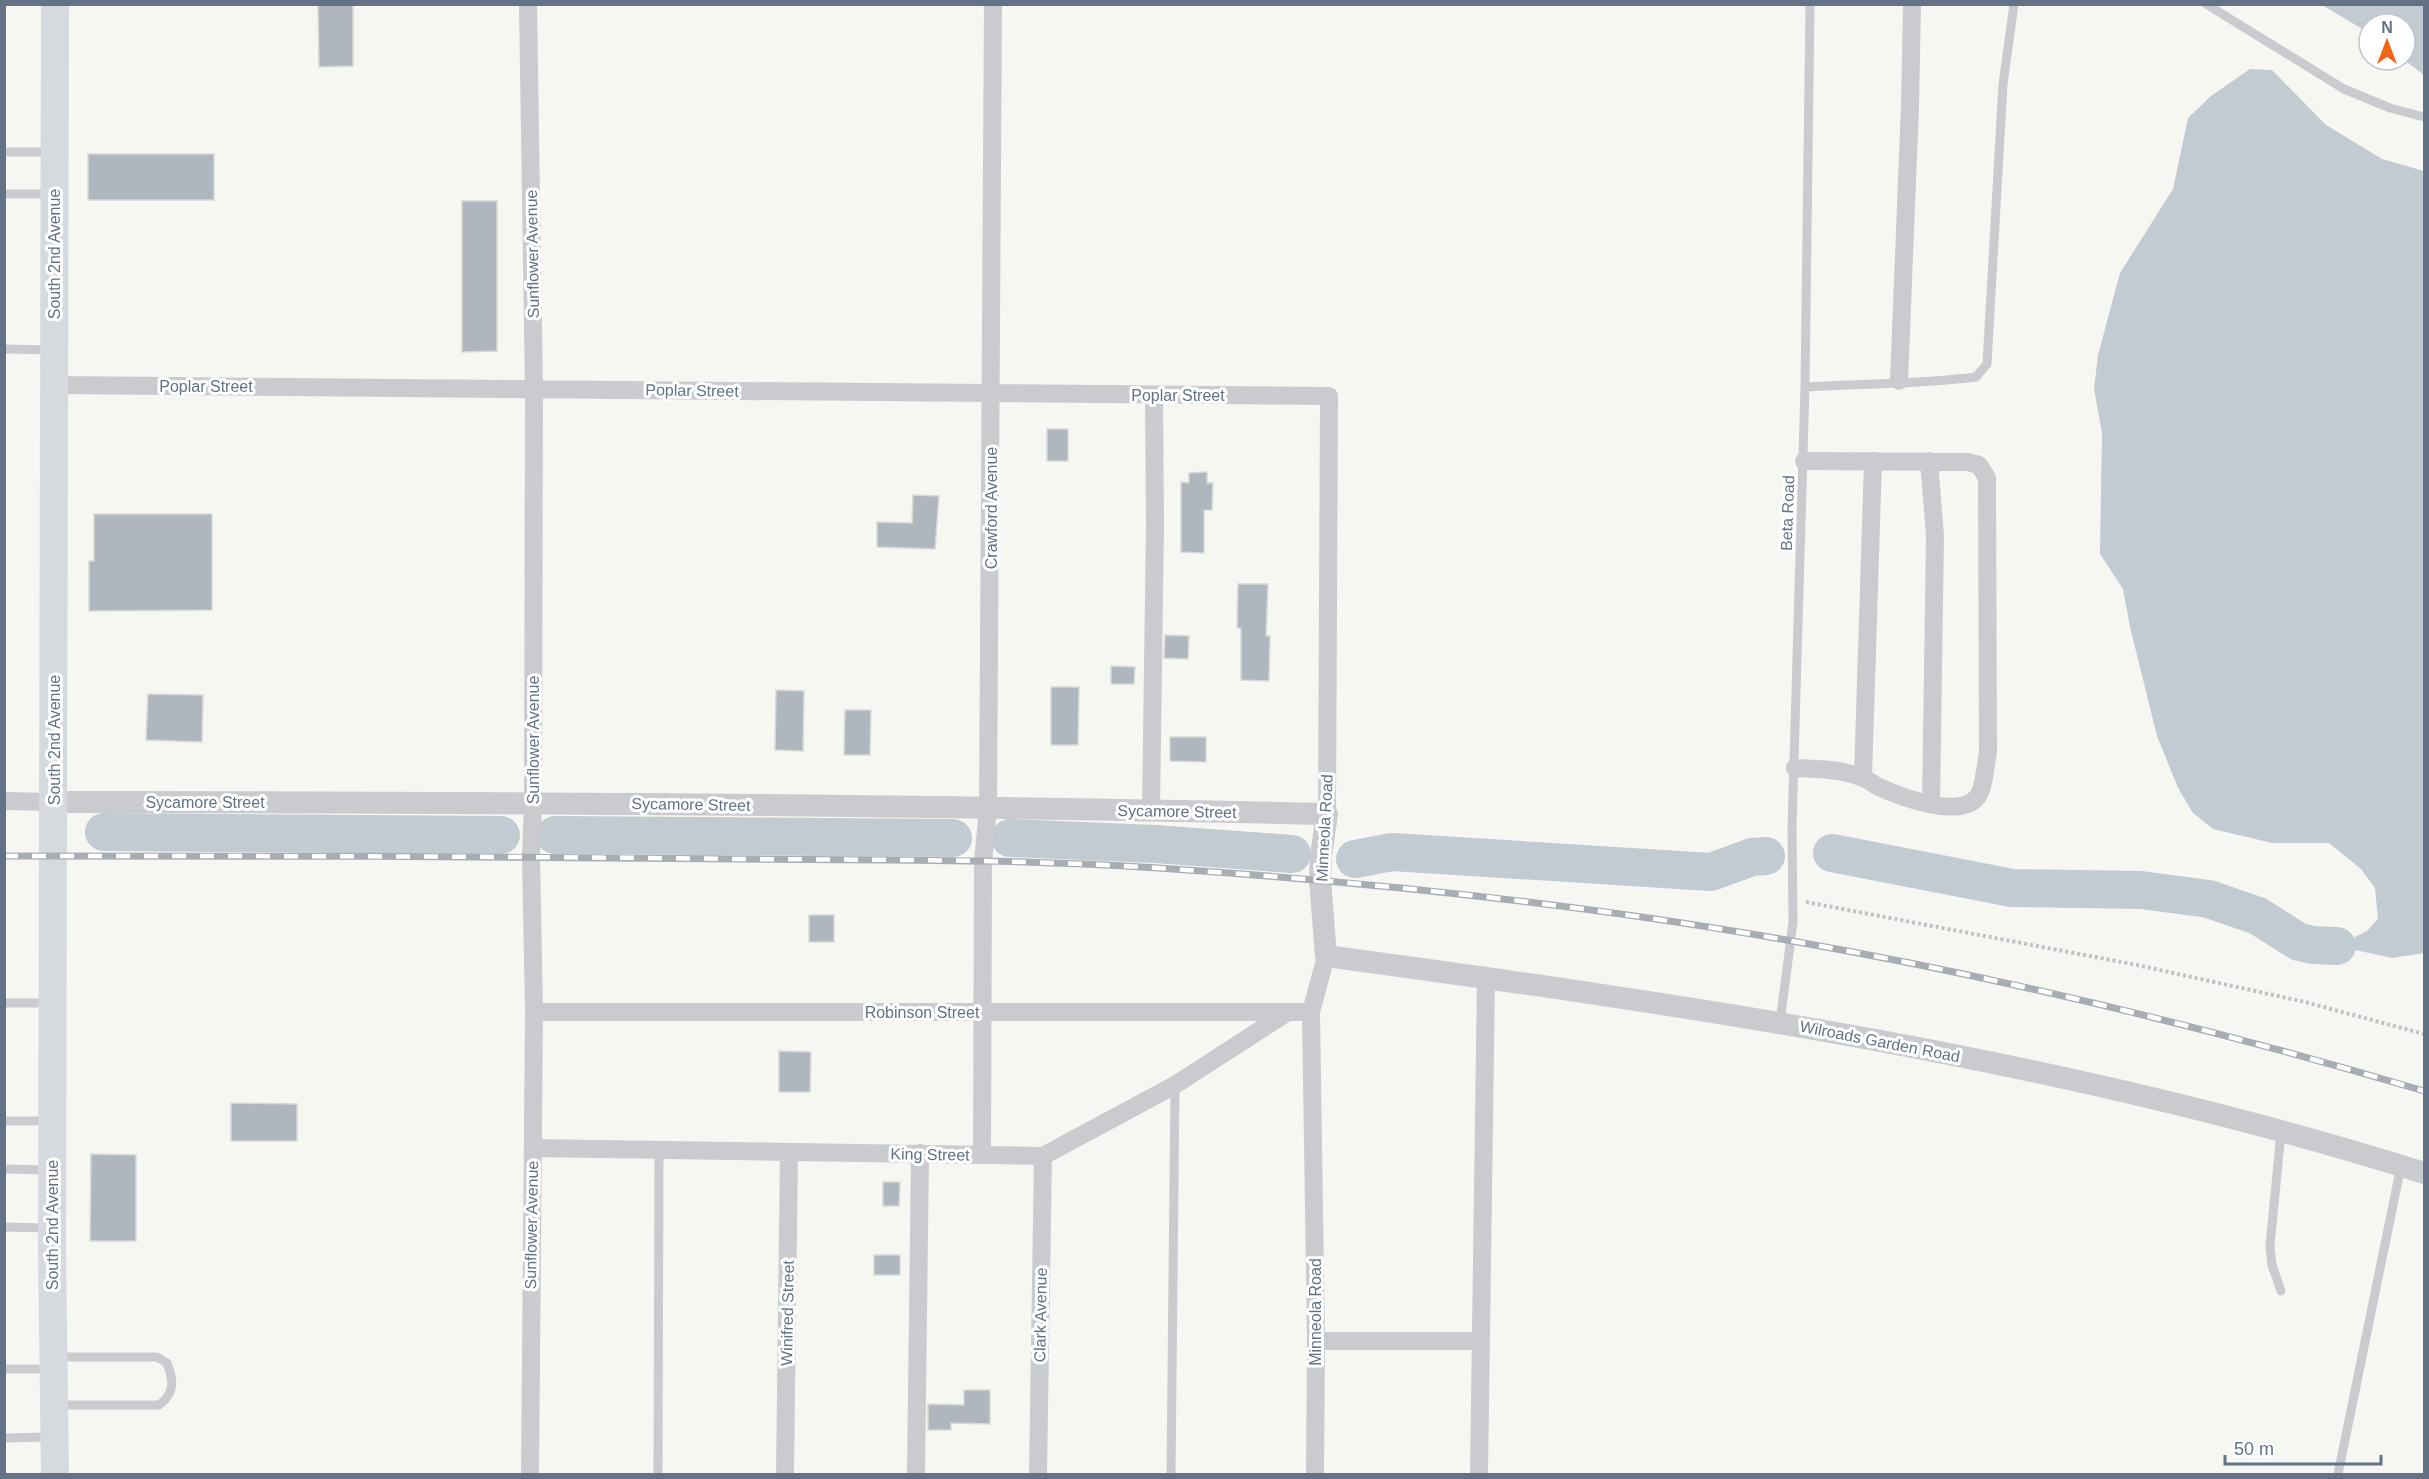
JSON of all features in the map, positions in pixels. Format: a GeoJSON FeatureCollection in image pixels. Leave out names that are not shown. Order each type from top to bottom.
{"type":"FeatureCollection","features":[{"type":"Feature","properties":{"kind":"main road","name":"South 2nd Avenue"},"geometry":{"type":"LineString","coordinates":[[55,4],[52,1003],[55,1474]]}},
{"type":"Feature","properties":{"kind":"street","name":"Sunflower Avenue"},"geometry":{"type":"LineString","coordinates":[[528,4],[534,389],[531,857],[534,1012],[530,1474]]}},
{"type":"Feature","properties":{"kind":"street","name":"Crawford Avenue"},"geometry":{"type":"LineString","coordinates":[[982,1154],[981,1012],[983,862],[988,807],[992,393],[993,4]]}},
{"type":"Feature","properties":{"kind":"street"},"geometry":{"type":"LineString","coordinates":[[1899,381],[1912,4]]}},
{"type":"Feature","properties":{"kind":"street","name":"Poplar Street"},"geometry":{"type":"LineString","coordinates":[[54,385],[1329,396]]}},
{"type":"Feature","properties":{"kind":"street"},"geometry":{"type":"LineString","coordinates":[[1150,810],[1155,525],[1154,395]]}},
{"type":"Feature","properties":{"kind":"street","name":"Minneola Road"},"geometry":{"type":"LineString","coordinates":[[1314,1474],[1316,1341],[1311,1012],[1326,956],[1320,880],[1327,814],[1329,396]]}},
{"type":"Feature","properties":{"kind":"street"},"geometry":{"type":"LineString","coordinates":[[1796,768],[1821,769],[1863,777],[1877,786],[1912,800],[1930,804],[1969,805],[1980,795],[1988,752],[1987,478],[1979,465],[1968,462],[1929,461],[1804,461]]}},
{"type":"Feature","properties":{"kind":"street"},"geometry":{"type":"LineString","coordinates":[[1863,777],[1873,461]]}},
{"type":"Feature","properties":{"kind":"street"},"geometry":{"type":"LineString","coordinates":[[1929,461],[1935,536],[1930,804]]}},
{"type":"Feature","properties":{"kind":"street"},"geometry":{"type":"LineString","coordinates":[[4,801],[54,802]]}},
{"type":"Feature","properties":{"kind":"street","name":"Sycamore Street"},"geometry":{"type":"LineString","coordinates":[[54,802],[533,802],[988,807],[1327,814]]}},
{"type":"Feature","properties":{"kind":"street","name":"Wilroads Garden Road"},"geometry":{"type":"LineString","coordinates":[[1326,956],[1780,1022],[1917,1046],[2076,1080],[2351,1150],[2424,1173]]}},
{"type":"Feature","properties":{"kind":"street"},"geometry":{"type":"LineString","coordinates":[[1479,1474],[1486,978]]}},
{"type":"Feature","properties":{"kind":"street","name":"Robinson Street"},"geometry":{"type":"LineString","coordinates":[[534,1012],[1311,1012]]}},
{"type":"Feature","properties":{"kind":"street","name":"King Street"},"geometry":{"type":"LineString","coordinates":[[533,1148],[1043,1155],[1175,1085],[1288,1012]]}},
{"type":"Feature","properties":{"kind":"street","name":"Winifred Street"},"geometry":{"type":"LineString","coordinates":[[785,1474],[789,1152]]}},
{"type":"Feature","properties":{"kind":"street"},"geometry":{"type":"LineString","coordinates":[[916,1474],[920,1154]]}},
{"type":"Feature","properties":{"kind":"street","name":"Clark Avenue"},"geometry":{"type":"LineString","coordinates":[[1038,1474],[1043,1155]]}},
{"type":"Feature","properties":{"kind":"street"},"geometry":{"type":"LineString","coordinates":[[1316,1341],[1481,1341]]}},
{"type":"Feature","properties":{"kind":"lane","name":"Beta Road"},"geometry":{"type":"LineString","coordinates":[[1780,1022],[1793,922],[1792,827],[1796,768],[1804,461],[1810,4]]}},
{"type":"Feature","properties":{"kind":"lane"},"geometry":{"type":"LineString","coordinates":[[1805,387],[1899,381],[1936,382],[1976,377],[1987,364],[2003,84],[2014,4]]}},
{"type":"Feature","properties":{"kind":"lane"},"geometry":{"type":"LineString","coordinates":[[2206,4],[2344,89],[2390,108],[2424,117]]}},
{"type":"Feature","properties":{"kind":"lane"},"geometry":{"type":"LineString","coordinates":[[4,152],[55,152]]}},
{"type":"Feature","properties":{"kind":"lane"},"geometry":{"type":"LineString","coordinates":[[4,194],[54,194]]}},
{"type":"Feature","properties":{"kind":"lane"},"geometry":{"type":"LineString","coordinates":[[4,349],[54,350]]}},
{"type":"Feature","properties":{"kind":"lane"},"geometry":{"type":"LineString","coordinates":[[4,1004],[52,1003]]}},
{"type":"Feature","properties":{"kind":"lane"},"geometry":{"type":"LineString","coordinates":[[1171,1474],[1175,1085]]}},
{"type":"Feature","properties":{"kind":"lane"},"geometry":{"type":"LineString","coordinates":[[4,1121],[52,1121]]}},
{"type":"Feature","properties":{"kind":"lane"},"geometry":{"type":"LineString","coordinates":[[2281,1132],[2270,1246],[2272,1265],[2281,1292]]}},
{"type":"Feature","properties":{"kind":"lane"},"geometry":{"type":"LineString","coordinates":[[658,1474],[659,1150]]}},
{"type":"Feature","properties":{"kind":"lane"},"geometry":{"type":"LineString","coordinates":[[2338,1474],[2401,1166]]}},
{"type":"Feature","properties":{"kind":"lane"},"geometry":{"type":"LineString","coordinates":[[4,1169],[52,1170]]}},
{"type":"Feature","properties":{"kind":"lane"},"geometry":{"type":"LineString","coordinates":[[4,1227],[52,1228]]}},
{"type":"Feature","properties":{"kind":"lane"},"geometry":{"type":"LineString","coordinates":[[4,1370],[53,1363],[157,1357],[167,1363],[173,1377],[170,1397],[159,1405],[54,1405]]}},
{"type":"Feature","properties":{"kind":"lane"},"geometry":{"type":"LineString","coordinates":[[4,1437],[55,1437]]}},
{"type":"Feature","properties":{"kind":"path"},"geometry":{"type":"LineString","coordinates":[[1793,900],[2137,965],[2305,1002],[2424,1034]]}},
{"type":"Feature","properties":{"kind":"shaded area"},"geometry":{"type":"Polygon","coordinates":[[[2322,5],[2424,5],[2424,75],[2417,70],[2417,12],[2357,12],[2357,26],[2322,5]]]}},
{"type":"Feature","properties":{"kind":"shaded area"},"geometry":{"type":"Polygon","coordinates":[[[2250,69],[2272,70],[2326,125],[2382,159],[2424,171],[2424,953],[2392,958],[2337,946],[2367,931],[2378,919],[2375,888],[2361,869],[2329,843],[2272,843],[2213,829],[2193,813],[2178,788],[2157,736],[2123,589],[2100,554],[2102,433],[2094,389],[2098,355],[2120,273],[2173,189],[2188,118],[2211,96],[2250,69]]]}},
{"type":"Feature","properties":{"kind":"building"},"geometry":{"type":"Polygon","coordinates":[[[318,4],[353,4],[353,66],[319,67],[318,4]]]}},
{"type":"Feature","properties":{"kind":"building"},"geometry":{"type":"Polygon","coordinates":[[[88,154],[214,154],[214,200],[88,200],[88,154]]]}},
{"type":"Feature","properties":{"kind":"building"},"geometry":{"type":"Polygon","coordinates":[[[462,201],[497,201],[497,351],[462,352],[462,201]]]}},
{"type":"Feature","properties":{"kind":"building"},"geometry":{"type":"Polygon","coordinates":[[[1047,429],[1068,429],[1068,461],[1047,461],[1047,429]]]}},
{"type":"Feature","properties":{"kind":"building"},"geometry":{"type":"Polygon","coordinates":[[[1207,472],[1207,483],[1213,483],[1212,510],[1204,510],[1204,553],[1181,552],[1181,482],[1189,483],[1189,473],[1207,472]]]}},
{"type":"Feature","properties":{"kind":"building"},"geometry":{"type":"Polygon","coordinates":[[[913,495],[939,496],[935,549],[877,547],[877,522],[912,523],[913,495]]]}},
{"type":"Feature","properties":{"kind":"building"},"geometry":{"type":"Polygon","coordinates":[[[94,514],[212,514],[212,610],[89,611],[89,561],[94,561],[94,514]]]}},
{"type":"Feature","properties":{"kind":"building"},"geometry":{"type":"Polygon","coordinates":[[[1238,584],[1268,584],[1266,636],[1270,636],[1269,681],[1241,680],[1241,628],[1237,628],[1238,584]]]}},
{"type":"Feature","properties":{"kind":"building"},"geometry":{"type":"Polygon","coordinates":[[[1165,635],[1189,636],[1188,659],[1164,658],[1165,635]]]}},
{"type":"Feature","properties":{"kind":"building"},"geometry":{"type":"Polygon","coordinates":[[[1111,666],[1135,667],[1134,684],[1111,684],[1111,666]]]}},
{"type":"Feature","properties":{"kind":"building"},"geometry":{"type":"Polygon","coordinates":[[[1051,687],[1079,687],[1078,745],[1051,745],[1051,687]]]}},
{"type":"Feature","properties":{"kind":"building"},"geometry":{"type":"Polygon","coordinates":[[[776,690],[804,691],[803,751],[775,750],[776,690]]]}},
{"type":"Feature","properties":{"kind":"building"},"geometry":{"type":"Polygon","coordinates":[[[148,694],[203,695],[202,742],[146,740],[148,694]]]}},
{"type":"Feature","properties":{"kind":"building"},"geometry":{"type":"Polygon","coordinates":[[[845,710],[871,710],[870,755],[844,755],[845,710]]]}},
{"type":"Feature","properties":{"kind":"building"},"geometry":{"type":"Polygon","coordinates":[[[1170,737],[1206,737],[1206,762],[1170,761],[1170,737]]]}},
{"type":"Feature","properties":{"kind":"building"},"geometry":{"type":"Polygon","coordinates":[[[809,915],[834,915],[834,942],[809,942],[809,915]]]}},
{"type":"Feature","properties":{"kind":"building"},"geometry":{"type":"Polygon","coordinates":[[[779,1051],[811,1052],[810,1092],[779,1092],[779,1051]]]}},
{"type":"Feature","properties":{"kind":"building"},"geometry":{"type":"Polygon","coordinates":[[[231,1103],[297,1104],[297,1141],[231,1141],[231,1103]]]}},
{"type":"Feature","properties":{"kind":"building"},"geometry":{"type":"Polygon","coordinates":[[[91,1154],[136,1155],[136,1241],[90,1241],[91,1154]]]}},
{"type":"Feature","properties":{"kind":"building"},"geometry":{"type":"Polygon","coordinates":[[[883,1182],[900,1182],[899,1206],[883,1206],[883,1182]]]}},
{"type":"Feature","properties":{"kind":"building"},"geometry":{"type":"Polygon","coordinates":[[[874,1255],[900,1255],[900,1275],[874,1275],[874,1255]]]}},
{"type":"Feature","properties":{"kind":"building"},"geometry":{"type":"Polygon","coordinates":[[[964,1390],[990,1390],[990,1424],[951,1423],[951,1430],[928,1430],[928,1404],[964,1405],[964,1390]]]}},
{"type":"Feature","properties":{"kind":"waterway"},"geometry":{"type":"LineString","coordinates":[[104,832],[501,835]]}},
{"type":"Feature","properties":{"kind":"waterway"},"geometry":{"type":"LineString","coordinates":[[555,835],[953,838]]}},
{"type":"Feature","properties":{"kind":"waterway"},"geometry":{"type":"LineString","coordinates":[[1010,838],[1155,844],[1292,854]]}},
{"type":"Feature","properties":{"kind":"waterway"},"geometry":{"type":"LineString","coordinates":[[1355,859],[1392,852],[1711,872],[1752,857],[1766,856]]}},
{"type":"Feature","properties":{"kind":"waterway"},"geometry":{"type":"LineString","coordinates":[[1832,853],[2012,888],[2141,890],[2209,899],[2258,916],[2299,942],[2337,946]]}},
{"type":"Feature","properties":{"kind":"railway"},"geometry":{"type":"LineString","coordinates":[[4,856],[1002,861],[1158,868],[1397,887],[1635,916],[1792,941],[1952,971],[2189,1026],[2424,1091]]}}]}
